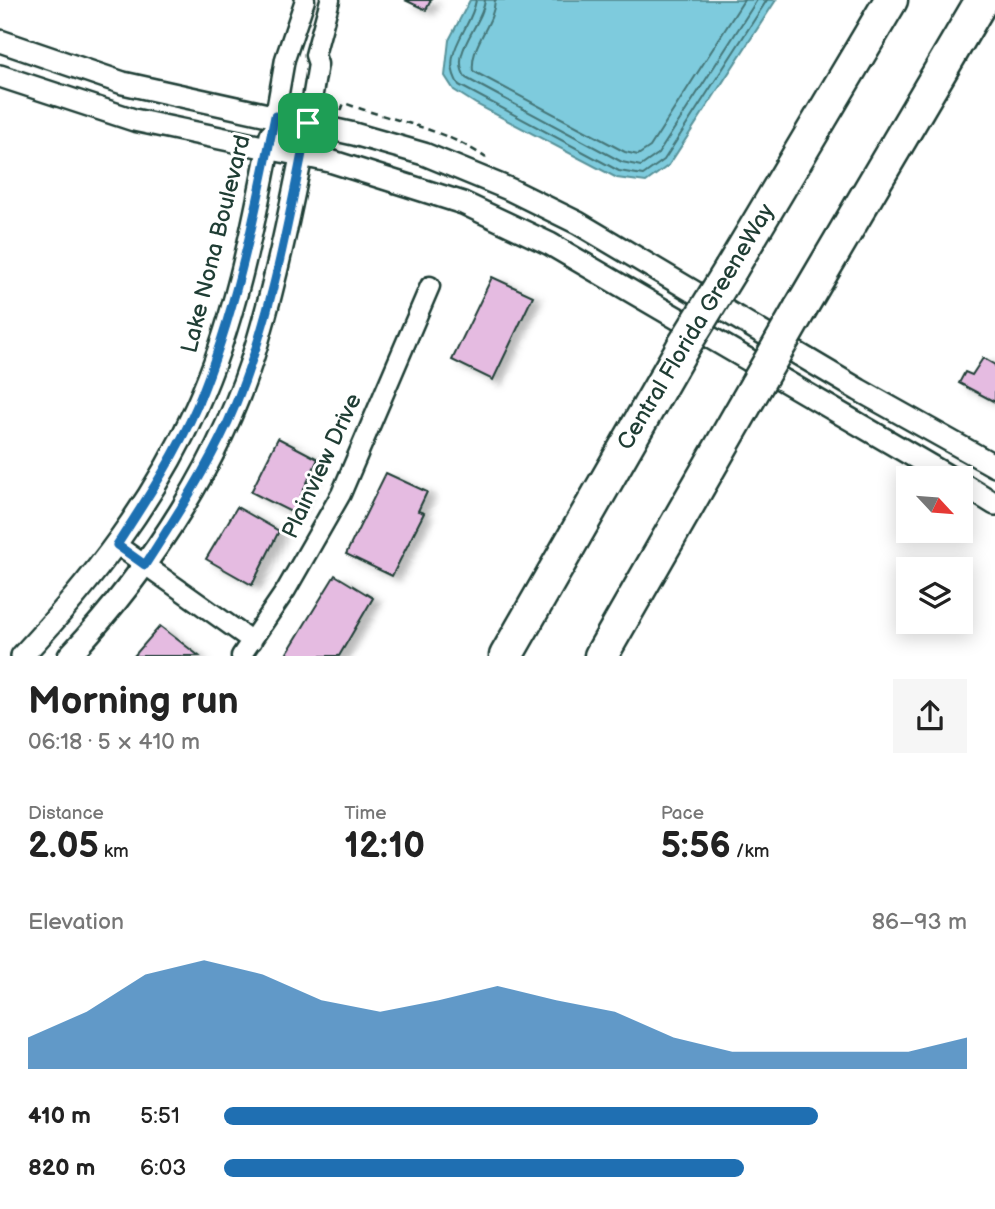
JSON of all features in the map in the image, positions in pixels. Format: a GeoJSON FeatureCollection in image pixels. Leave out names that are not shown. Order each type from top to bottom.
{"type":"FeatureCollection","features":[{"type":"Feature","properties":{"kind":"highway","name":"Central Florida GreeneWay"},"geometry":{"type":"LineString","coordinates":[[506,656],[683,347],[891,0]]}},
{"type":"Feature","properties":{"kind":"highway"},"geometry":{"type":"LineString","coordinates":[[601,656],[800,309],[982,0]]}},
{"type":"Feature","properties":{"kind":"street"},"geometry":{"type":"LineString","coordinates":[[69,656],[145,565],[189,496],[228,421],[258,342],[302,154],[318,64],[326,58],[334,7],[305,2]]}},
{"type":"Feature","properties":{"kind":"street","name":"Lake Nona Boulevard"},"geometry":{"type":"LineString","coordinates":[[22,656],[70,605],[117,545],[160,478],[197,407],[225,332],[269,147],[285,58],[305,2]]}},
{"type":"Feature","properties":{"kind":"street"},"geometry":{"type":"LineString","coordinates":[[0,41],[123,83],[308,123],[424,155],[509,189],[578,223],[859,390],[995,466]]}},
{"type":"Feature","properties":{"kind":"street"},"geometry":{"type":"LineString","coordinates":[[0,76],[135,120],[302,154],[372,173],[463,203],[550,244],[930,466]]}},
{"type":"Feature","properties":{"kind":"street","name":"Plainview Drive"},"geometry":{"type":"LineString","coordinates":[[241,656],[299,569],[341,494],[430,286]]}},
{"type":"Feature","properties":{"kind":"street"},"geometry":{"type":"LineString","coordinates":[[973,490],[995,503]]}},
{"type":"Feature","properties":{"kind":"street"},"geometry":{"type":"LineString","coordinates":[[117,545],[252,641]]}},
{"type":"Feature","properties":{"kind":"water"},"geometry":{"type":"Polygon","coordinates":[[[470,0],[776,0],[669,165],[646,182],[617,178],[454,90],[445,76],[449,40],[470,0]]]}},
{"type":"Feature","properties":{"kind":"building"},"geometry":{"type":"Polygon","coordinates":[[[405,0],[431,0],[426,10],[405,0]]]}},
{"type":"Feature","properties":{"kind":"building"},"geometry":{"type":"Polygon","coordinates":[[[492,277],[533,296],[493,380],[452,360],[492,277]]]}},
{"type":"Feature","properties":{"kind":"building"},"geometry":{"type":"Polygon","coordinates":[[[983,358],[995,365],[995,402],[959,383],[965,372],[972,375],[983,358]]]}},
{"type":"Feature","properties":{"kind":"building"},"geometry":{"type":"Polygon","coordinates":[[[278,438],[318,459],[293,513],[251,492],[278,438]]]}},
{"type":"Feature","properties":{"kind":"building"},"geometry":{"type":"Polygon","coordinates":[[[386,473],[427,492],[418,511],[424,513],[392,576],[346,554],[386,473]]]}},
{"type":"Feature","properties":{"kind":"building"},"geometry":{"type":"Polygon","coordinates":[[[237,507],[279,531],[252,585],[206,559],[237,507]]]}},
{"type":"Feature","properties":{"kind":"building"},"geometry":{"type":"Polygon","coordinates":[[[335,575],[373,598],[339,656],[292,656],[287,653],[335,575]]]}},
{"type":"Feature","properties":{"kind":"building"},"geometry":{"type":"Polygon","coordinates":[[[160,626],[199,656],[134,656],[160,626]]]}},
{"type":"Feature","properties":{"kind":"route"},"geometry":{"type":"LineString","coordinates":[[275,116],[308,123],[279,261],[258,342],[228,421],[189,496],[145,565],[117,545],[160,478],[197,407],[225,332],[246,254],[275,116]]}}]}
